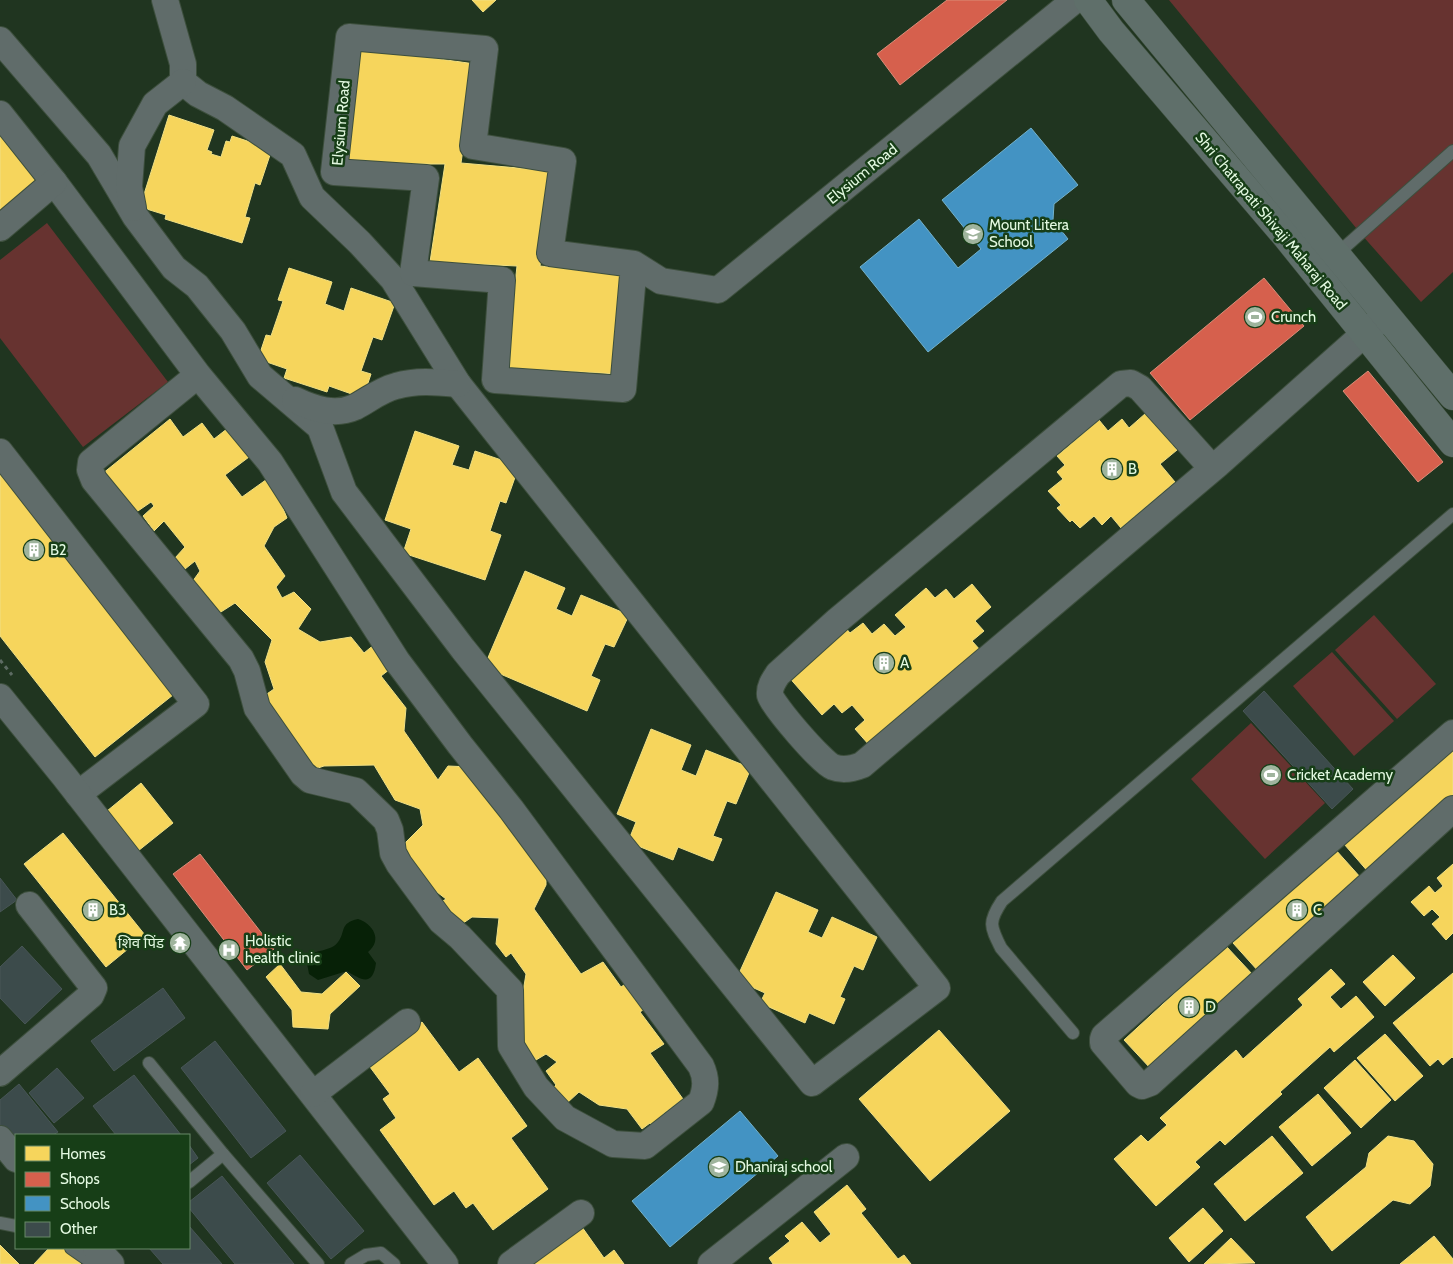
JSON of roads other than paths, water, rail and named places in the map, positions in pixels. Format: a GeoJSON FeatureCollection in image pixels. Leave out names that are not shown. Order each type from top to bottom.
{"type":"FeatureCollection","features":[{"type":"Feature","properties":{"kind":"main road","name":"Shri Chatrapati Shivaji Maharaj Road"},"geometry":{"type":"LineString","coordinates":[[1088,0],[1111,31],[1286,236],[1453,444]]}},
{"type":"Feature","properties":{"kind":"main road","name":"Shri Chatrapati Shivaji Maharaj Road"},"geometry":{"type":"LineString","coordinates":[[1126,0],[1337,254],[1385,315],[1449,384]]}},
{"type":"Feature","properties":{"kind":"street"},"geometry":{"type":"LineString","coordinates":[[165,0],[183,64],[183,82]]}},
{"type":"Feature","properties":{"kind":"street","name":"Elysium Road"},"geometry":{"type":"LineString","coordinates":[[634,264],[623,389],[495,380],[502,280],[413,273],[426,178],[334,172],[349,37],[485,49],[473,146],[563,161],[550,252],[634,264],[660,281],[718,290],[1075,0]]}},
{"type":"Feature","properties":{"kind":"street"},"geometry":{"type":"LineString","coordinates":[[0,40],[98,155],[135,216],[174,268],[197,286],[233,331],[260,376],[320,427],[344,492],[463,649],[812,1083],[937,988],[458,384],[393,280],[360,243],[312,197],[293,155],[225,108],[198,94],[183,82]]}},
{"type":"Feature","properties":{"kind":"street"},"geometry":{"type":"LineString","coordinates":[[135,216],[129,186],[132,146],[155,104],[183,82]]}},
{"type":"Feature","properties":{"kind":"street"},"geometry":{"type":"LineString","coordinates":[[0,114],[54,182],[198,375],[270,462],[397,662],[511,810],[701,1066],[706,1076],[705,1091],[701,1102],[645,1146],[614,1144],[581,1127],[565,1118],[536,1087],[510,1046],[510,990],[460,937],[441,921],[399,864],[393,853],[390,830],[386,820],[356,791],[310,780],[303,774],[257,708],[247,670],[241,658],[94,480],[90,470],[91,462],[198,375]]}},
{"type":"Feature","properties":{"kind":"street"},"geometry":{"type":"LineString","coordinates":[[0,228],[54,182]]}},
{"type":"Feature","properties":{"kind":"street"},"geometry":{"type":"LineString","coordinates":[[1212,468],[1140,388],[1131,383],[1120,384],[846,614],[778,674],[771,684],[770,695],[810,749],[830,767],[842,770],[862,765],[1212,468],[1365,335],[1385,315]]}},
{"type":"Feature","properties":{"kind":"street"},"geometry":{"type":"LineString","coordinates":[[285,396],[314,409],[338,412],[355,407],[382,390],[397,385],[421,381],[458,384]]}},
{"type":"Feature","properties":{"kind":"street"},"geometry":{"type":"LineString","coordinates":[[0,452],[196,704],[78,794]]}},
{"type":"Feature","properties":{"kind":"street"},"geometry":{"type":"LineString","coordinates":[[0,697],[445,1264]]}},
{"type":"Feature","properties":{"kind":"street"},"geometry":{"type":"LineString","coordinates":[[1453,733],[1104,1036],[1103,1043],[1138,1084],[1142,1086],[1150,1082],[1453,809]]}},
{"type":"Feature","properties":{"kind":"street"},"geometry":{"type":"LineString","coordinates":[[0,1073],[91,995],[94,988],[29,905]]}},
{"type":"Feature","properties":{"kind":"street"},"geometry":{"type":"LineString","coordinates":[[313,1094],[407,1022]]}},
{"type":"Feature","properties":{"kind":"street"},"geometry":{"type":"LineString","coordinates":[[0,1140],[15,1158]]}},
{"type":"Feature","properties":{"kind":"street"},"geometry":{"type":"LineString","coordinates":[[711,1264],[846,1157]]}},
{"type":"Feature","properties":{"kind":"street"},"geometry":{"type":"LineString","coordinates":[[511,1264],[581,1213]]}},
{"type":"Feature","properties":{"kind":"lane"},"geometry":{"type":"LineString","coordinates":[[1337,254],[1453,151]]}},
{"type":"Feature","properties":{"kind":"lane"},"geometry":{"type":"LineString","coordinates":[[1073,1033],[1001,948],[993,932],[992,916],[1002,901],[1453,514]]}},
{"type":"Feature","properties":{"kind":"lane"},"geometry":{"type":"LineString","coordinates":[[149,1063],[223,1154],[318,1264]]}},
{"type":"Feature","properties":{"kind":"lane"},"geometry":{"type":"LineString","coordinates":[[190,1181],[223,1154]]}},
{"type":"Feature","properties":{"kind":"lane"},"geometry":{"type":"LineString","coordinates":[[0,1223],[15,1226]]}},
{"type":"Feature","properties":{"kind":"lane"},"geometry":{"type":"LineString","coordinates":[[75,1249],[102,1255]]}},
{"type":"Feature","properties":{"kind":"lane"},"geometry":{"type":"LineString","coordinates":[[350,1264],[366,1255],[381,1253],[394,1264]]}},
{"type":"Feature","properties":{"kind":"place","name":"Mount Litera School"},"geometry":{"type":"Point","coordinates":[973,234]}},
{"type":"Feature","properties":{"kind":"place","name":"Crunch"},"geometry":{"type":"Point","coordinates":[1255,317]}},
{"type":"Feature","properties":{"kind":"place","name":"B"},"geometry":{"type":"Point","coordinates":[1112,469]}},
{"type":"Feature","properties":{"kind":"place","name":"B2"},"geometry":{"type":"Point","coordinates":[34,550]}},
{"type":"Feature","properties":{"kind":"place","name":"A"},"geometry":{"type":"Point","coordinates":[884,663]}},
{"type":"Feature","properties":{"kind":"place","name":"Cricket Academy"},"geometry":{"type":"Point","coordinates":[1271,775]}},
{"type":"Feature","properties":{"kind":"place","name":"B3"},"geometry":{"type":"Point","coordinates":[93,910]}},
{"type":"Feature","properties":{"kind":"place","name":"C"},"geometry":{"type":"Point","coordinates":[1297,910]}},
{"type":"Feature","properties":{"kind":"place","name":"शिव पिंड"},"geometry":{"type":"Point","coordinates":[180,943]}},
{"type":"Feature","properties":{"kind":"place","name":"Holistic health clinic"},"geometry":{"type":"Point","coordinates":[229,950]}},
{"type":"Feature","properties":{"kind":"place","name":"D"},"geometry":{"type":"Point","coordinates":[1189,1007]}},
{"type":"Feature","properties":{"kind":"place","name":"Dhaniraj school"},"geometry":{"type":"Point","coordinates":[719,1167]}}]}
